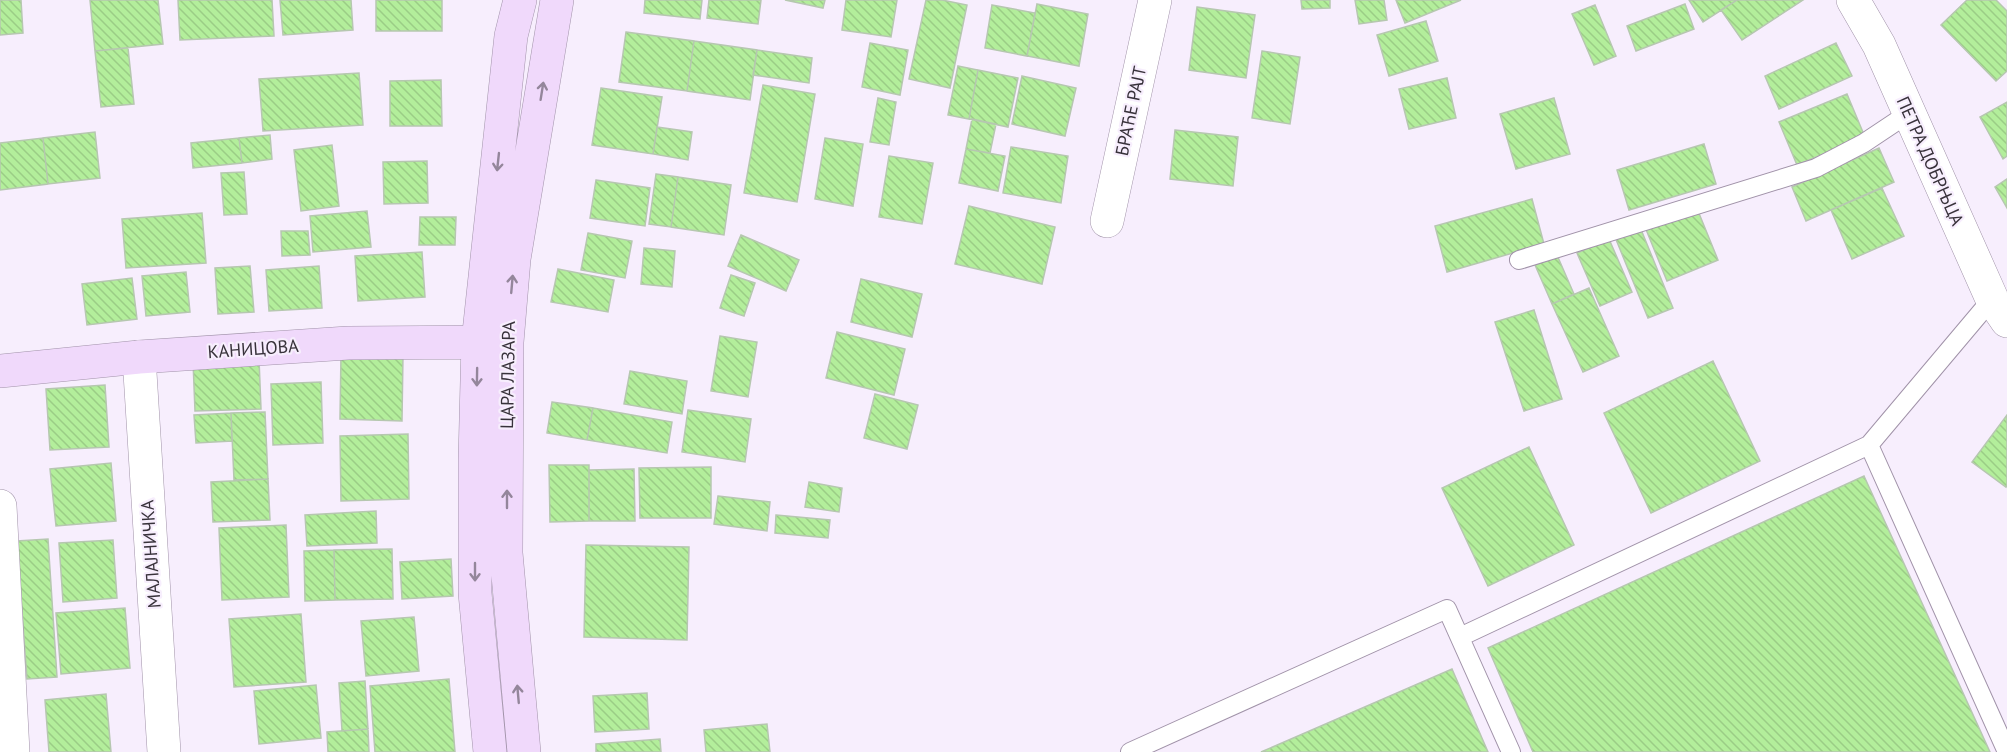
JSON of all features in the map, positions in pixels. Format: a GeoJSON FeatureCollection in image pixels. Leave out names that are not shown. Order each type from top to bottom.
{"type":"FeatureCollection","features":[{"type":"Feature","properties":{"kind":"main road","name":"ЦАРА ЛАЗАРА"},"geometry":{"type":"LineString","coordinates":[[490,752],[475,593],[475,459],[493,342],[511,36],[520,0]]}},
{"type":"Feature","properties":{"kind":"main road","name":"ЦАРА ЛАЗАРА"},"geometry":{"type":"LineString","coordinates":[[524,752],[506,553],[493,342],[514,259],[557,0]]}},
{"type":"Feature","properties":{"kind":"main road","name":"КАНИЦОВА"},"geometry":{"type":"LineString","coordinates":[[0,371],[139,357],[348,343],[493,342]]}},
{"type":"Feature","properties":{"kind":"street","name":"ПЕТРА ДОБРЊЦА"},"geometry":{"type":"LineString","coordinates":[[1853,0],[1879,45],[2000,310]]}},
{"type":"Feature","properties":{"kind":"street","name":"БРАЋЕ РАЈТ"},"geometry":{"type":"LineString","coordinates":[[1107,222],[1148,2]]}},
{"type":"Feature","properties":{"kind":"street","name":"МАЛАЈНИЧКА"},"geometry":{"type":"LineString","coordinates":[[139,357],[164,752]]}},
{"type":"Feature","properties":{"kind":"street"},"geometry":{"type":"LineString","coordinates":[[0,506],[13,752]]}},
{"type":"Feature","properties":{"kind":"lane"},"geometry":{"type":"LineString","coordinates":[[1519,260],[1816,168],[1864,143],[1909,113]]}},
{"type":"Feature","properties":{"kind":"lane"},"geometry":{"type":"LineString","coordinates":[[1460,637],[1869,445],[2000,310]]}},
{"type":"Feature","properties":{"kind":"lane"},"geometry":{"type":"LineString","coordinates":[[1869,445],[2007,752]]}},
{"type":"Feature","properties":{"kind":"lane"},"geometry":{"type":"LineString","coordinates":[[1130,752],[1447,609],[1510,752]]}},
{"type":"Feature","properties":{"kind":"building"},"geometry":{"type":"Polygon","coordinates":[[[0,0],[21,0],[23,33],[0,35],[0,0]]]}},
{"type":"Feature","properties":{"kind":"building"},"geometry":{"type":"Polygon","coordinates":[[[90,0],[158,0],[163,44],[95,51],[90,0]]]}},
{"type":"Feature","properties":{"kind":"building"},"geometry":{"type":"Polygon","coordinates":[[[178,0],[272,0],[274,36],[180,40],[178,0]]]}},
{"type":"Feature","properties":{"kind":"building"},"geometry":{"type":"Polygon","coordinates":[[[280,0],[351,0],[353,30],[283,35],[280,0]]]}},
{"type":"Feature","properties":{"kind":"building"},"geometry":{"type":"Polygon","coordinates":[[[376,0],[442,0],[442,31],[376,31],[376,0]]]}},
{"type":"Feature","properties":{"kind":"building"},"geometry":{"type":"Polygon","coordinates":[[[645,0],[702,0],[700,19],[644,13],[645,0]]]}},
{"type":"Feature","properties":{"kind":"building"},"geometry":{"type":"Polygon","coordinates":[[[709,0],[761,0],[758,24],[707,18],[709,0]]]}},
{"type":"Feature","properties":{"kind":"building"},"geometry":{"type":"Polygon","coordinates":[[[785,0],[825,0],[823,8],[785,0]]]}},
{"type":"Feature","properties":{"kind":"building"},"geometry":{"type":"Polygon","coordinates":[[[846,0],[897,0],[891,37],[842,30],[846,0]]]}},
{"type":"Feature","properties":{"kind":"building"},"geometry":{"type":"Polygon","coordinates":[[[926,0],[942,0],[967,5],[950,88],[909,79],[926,0]]]}},
{"type":"Feature","properties":{"kind":"building"},"geometry":{"type":"Polygon","coordinates":[[[1301,0],[1330,0],[1330,8],[1302,9],[1301,0]]]}},
{"type":"Feature","properties":{"kind":"building"},"geometry":{"type":"Polygon","coordinates":[[[1355,0],[1384,0],[1387,20],[1359,24],[1355,0]]]}},
{"type":"Feature","properties":{"kind":"building"},"geometry":{"type":"Polygon","coordinates":[[[1396,0],[1461,0],[1405,23],[1396,0]]]}},
{"type":"Feature","properties":{"kind":"building"},"geometry":{"type":"Polygon","coordinates":[[[1689,0],[1737,0],[1703,22],[1689,0]]]}},
{"type":"Feature","properties":{"kind":"building"},"geometry":{"type":"Polygon","coordinates":[[[1737,0],[1803,0],[1742,40],[1721,10],[1737,0]]]}},
{"type":"Feature","properties":{"kind":"building"},"geometry":{"type":"Polygon","coordinates":[[[1967,0],[1996,0],[2007,11],[2007,71],[1996,81],[1941,25],[1967,0]]]}},
{"type":"Feature","properties":{"kind":"building"},"geometry":{"type":"Polygon","coordinates":[[[1037,4],[1088,14],[1079,66],[1027,56],[1037,4]]]}},
{"type":"Feature","properties":{"kind":"building"},"geometry":{"type":"Polygon","coordinates":[[[1685,4],[1694,29],[1636,51],[1627,26],[1685,4]]]}},
{"type":"Feature","properties":{"kind":"building"},"geometry":{"type":"Polygon","coordinates":[[[992,5],[1035,13],[1027,56],[985,48],[992,5]]]}},
{"type":"Feature","properties":{"kind":"building"},"geometry":{"type":"Polygon","coordinates":[[[1595,5],[1616,56],[1594,65],[1572,14],[1595,5]]]}},
{"type":"Feature","properties":{"kind":"building"},"geometry":{"type":"Polygon","coordinates":[[[1197,7],[1255,15],[1246,78],[1189,70],[1197,7]]]}},
{"type":"Feature","properties":{"kind":"building"},"geometry":{"type":"Polygon","coordinates":[[[1426,21],[1438,61],[1389,76],[1377,35],[1426,21]]]}},
{"type":"Feature","properties":{"kind":"building"},"geometry":{"type":"Polygon","coordinates":[[[626,32],[694,41],[687,91],[619,82],[626,32]]]}},
{"type":"Feature","properties":{"kind":"building"},"geometry":{"type":"Polygon","coordinates":[[[694,41],[757,50],[750,100],[687,91],[694,41]]]}},
{"type":"Feature","properties":{"kind":"building"},"geometry":{"type":"Polygon","coordinates":[[[870,43],[908,50],[900,95],[862,87],[870,43]]]}},
{"type":"Feature","properties":{"kind":"building"},"geometry":{"type":"Polygon","coordinates":[[[1836,43],[1852,76],[1779,109],[1765,76],[1836,43]]]}},
{"type":"Feature","properties":{"kind":"building"},"geometry":{"type":"Polygon","coordinates":[[[128,48],[134,104],[101,107],[95,51],[128,48]]]}},
{"type":"Feature","properties":{"kind":"building"},"geometry":{"type":"Polygon","coordinates":[[[757,50],[812,58],[809,83],[753,75],[757,50]]]}},
{"type":"Feature","properties":{"kind":"building"},"geometry":{"type":"Polygon","coordinates":[[[1262,51],[1300,57],[1290,124],[1252,118],[1262,51]]]}},
{"type":"Feature","properties":{"kind":"building"},"geometry":{"type":"Polygon","coordinates":[[[958,66],[978,70],[969,119],[948,115],[958,66]]]}},
{"type":"Feature","properties":{"kind":"building"},"geometry":{"type":"Polygon","coordinates":[[[978,70],[1018,78],[1008,127],[969,119],[978,70]]]}},
{"type":"Feature","properties":{"kind":"building"},"geometry":{"type":"Polygon","coordinates":[[[359,73],[363,125],[263,131],[259,79],[359,73]]]}},
{"type":"Feature","properties":{"kind":"building"},"geometry":{"type":"Polygon","coordinates":[[[1022,76],[1076,88],[1065,136],[1012,124],[1022,76]]]}},
{"type":"Feature","properties":{"kind":"building"},"geometry":{"type":"Polygon","coordinates":[[[1447,78],[1456,118],[1409,129],[1399,89],[1447,78]]]}},
{"type":"Feature","properties":{"kind":"building"},"geometry":{"type":"Polygon","coordinates":[[[441,80],[442,126],[390,126],[390,81],[441,80]]]}},
{"type":"Feature","properties":{"kind":"building"},"geometry":{"type":"Polygon","coordinates":[[[763,85],[815,94],[797,202],[744,193],[763,85]]]}},
{"type":"Feature","properties":{"kind":"building"},"geometry":{"type":"Polygon","coordinates":[[[601,88],[662,97],[653,154],[592,145],[601,88]]]}},
{"type":"Feature","properties":{"kind":"building"},"geometry":{"type":"Polygon","coordinates":[[[1847,94],[1865,137],[1797,165],[1779,122],[1847,94]]]}},
{"type":"Feature","properties":{"kind":"building"},"geometry":{"type":"Polygon","coordinates":[[[878,98],[896,102],[889,145],[870,142],[878,98]]]}},
{"type":"Feature","properties":{"kind":"building"},"geometry":{"type":"Polygon","coordinates":[[[1554,98],[1570,154],[1516,169],[1500,114],[1554,98]]]}},
{"type":"Feature","properties":{"kind":"building"},"geometry":{"type":"Polygon","coordinates":[[[2007,102],[2007,156],[2003,159],[1980,117],[2007,102]]]}},
{"type":"Feature","properties":{"kind":"building"},"geometry":{"type":"Polygon","coordinates":[[[972,119],[996,124],[990,153],[966,149],[972,119]]]}},
{"type":"Feature","properties":{"kind":"building"},"geometry":{"type":"Polygon","coordinates":[[[657,127],[692,132],[688,160],[653,154],[657,127]]]}},
{"type":"Feature","properties":{"kind":"building"},"geometry":{"type":"Polygon","coordinates":[[[1175,130],[1238,137],[1233,186],[1170,179],[1175,130]]]}},
{"type":"Feature","properties":{"kind":"building"},"geometry":{"type":"Polygon","coordinates":[[[95,132],[100,178],[48,184],[43,138],[95,132]]]}},
{"type":"Feature","properties":{"kind":"building"},"geometry":{"type":"Polygon","coordinates":[[[270,135],[272,159],[242,163],[239,138],[270,135]]]}},
{"type":"Feature","properties":{"kind":"building"},"geometry":{"type":"Polygon","coordinates":[[[43,138],[48,184],[0,190],[0,143],[43,138]]]}},
{"type":"Feature","properties":{"kind":"building"},"geometry":{"type":"Polygon","coordinates":[[[239,138],[242,163],[193,168],[191,143],[239,138]]]}},
{"type":"Feature","properties":{"kind":"building"},"geometry":{"type":"Polygon","coordinates":[[[825,138],[863,144],[853,206],[815,199],[825,138]]]}},
{"type":"Feature","properties":{"kind":"building"},"geometry":{"type":"Polygon","coordinates":[[[1704,144],[1716,184],[1629,210],[1617,170],[1704,144]]]}},
{"type":"Feature","properties":{"kind":"building"},"geometry":{"type":"Polygon","coordinates":[[[332,145],[339,206],[301,211],[294,150],[332,145]]]}},
{"type":"Feature","properties":{"kind":"building"},"geometry":{"type":"Polygon","coordinates":[[[1011,147],[1068,156],[1061,203],[1003,193],[1011,147]]]}},
{"type":"Feature","properties":{"kind":"building"},"geometry":{"type":"Polygon","coordinates":[[[1879,148],[1894,182],[1806,221],[1792,187],[1879,148]]]}},
{"type":"Feature","properties":{"kind":"building"},"geometry":{"type":"Polygon","coordinates":[[[966,149],[1005,156],[998,191],[959,183],[966,149]]]}},
{"type":"Feature","properties":{"kind":"building"},"geometry":{"type":"Polygon","coordinates":[[[889,156],[933,163],[922,224],[879,217],[889,156]]]}},
{"type":"Feature","properties":{"kind":"building"},"geometry":{"type":"Polygon","coordinates":[[[427,161],[428,203],[384,204],[383,162],[427,161]]]}},
{"type":"Feature","properties":{"kind":"building"},"geometry":{"type":"Polygon","coordinates":[[[244,172],[247,214],[224,215],[221,173],[244,172]]]}},
{"type":"Feature","properties":{"kind":"building"},"geometry":{"type":"Polygon","coordinates":[[[656,174],[678,177],[671,227],[649,224],[656,174]]]}},
{"type":"Feature","properties":{"kind":"building"},"geometry":{"type":"Polygon","coordinates":[[[678,177],[731,185],[724,235],[671,227],[678,177]]]}},
{"type":"Feature","properties":{"kind":"building"},"geometry":{"type":"Polygon","coordinates":[[[2007,179],[2007,208],[1995,187],[2007,179]]]}},
{"type":"Feature","properties":{"kind":"building"},"geometry":{"type":"Polygon","coordinates":[[[596,180],[650,188],[645,226],[590,218],[596,180]]]}},
{"type":"Feature","properties":{"kind":"building"},"geometry":{"type":"Polygon","coordinates":[[[1882,188],[1904,236],[1852,259],[1831,210],[1882,188]]]}},
{"type":"Feature","properties":{"kind":"building"},"geometry":{"type":"Polygon","coordinates":[[[1532,199],[1544,244],[1447,272],[1435,226],[1532,199]]]}},
{"type":"Feature","properties":{"kind":"building"},"geometry":{"type":"Polygon","coordinates":[[[969,206],[1055,227],[1042,284],[955,264],[969,206]]]}},
{"type":"Feature","properties":{"kind":"building"},"geometry":{"type":"Polygon","coordinates":[[[1696,206],[1718,260],[1667,281],[1645,227],[1696,206]]]}},
{"type":"Feature","properties":{"kind":"building"},"geometry":{"type":"Polygon","coordinates":[[[367,211],[371,247],[313,252],[310,216],[367,211]]]}},
{"type":"Feature","properties":{"kind":"building"},"geometry":{"type":"Polygon","coordinates":[[[202,213],[206,263],[126,268],[122,219],[202,213]]]}},
{"type":"Feature","properties":{"kind":"building"},"geometry":{"type":"Polygon","coordinates":[[[420,217],[456,217],[455,245],[419,245],[420,217]]]}},
{"type":"Feature","properties":{"kind":"building"},"geometry":{"type":"Polygon","coordinates":[[[1640,227],[1673,308],[1648,318],[1615,237],[1640,227]]]}},
{"type":"Feature","properties":{"kind":"building"},"geometry":{"type":"Polygon","coordinates":[[[281,231],[308,231],[310,255],[282,256],[281,231]]]}},
{"type":"Feature","properties":{"kind":"building"},"geometry":{"type":"Polygon","coordinates":[[[588,233],[632,241],[625,278],[581,270],[588,233]]]}},
{"type":"Feature","properties":{"kind":"building"},"geometry":{"type":"Polygon","coordinates":[[[741,235],[799,260],[786,291],[728,266],[741,235]]]}},
{"type":"Feature","properties":{"kind":"building"},"geometry":{"type":"Polygon","coordinates":[[[1609,239],[1632,292],[1600,306],[1577,253],[1609,239]]]}},
{"type":"Feature","properties":{"kind":"building"},"geometry":{"type":"Polygon","coordinates":[[[644,248],[675,251],[672,287],[641,284],[644,248]]]}},
{"type":"Feature","properties":{"kind":"building"},"geometry":{"type":"Polygon","coordinates":[[[422,252],[425,297],[358,301],[355,256],[422,252]]]}},
{"type":"Feature","properties":{"kind":"building"},"geometry":{"type":"Polygon","coordinates":[[[1557,255],[1574,294],[1552,304],[1535,265],[1557,255]]]}},
{"type":"Feature","properties":{"kind":"building"},"geometry":{"type":"Polygon","coordinates":[[[250,266],[254,312],[218,314],[215,268],[250,266]]]}},
{"type":"Feature","properties":{"kind":"building"},"geometry":{"type":"Polygon","coordinates":[[[319,266],[322,308],[269,311],[266,270],[319,266]]]}},
{"type":"Feature","properties":{"kind":"building"},"geometry":{"type":"Polygon","coordinates":[[[558,269],[614,280],[608,312],[551,302],[558,269]]]}},
{"type":"Feature","properties":{"kind":"building"},"geometry":{"type":"Polygon","coordinates":[[[186,272],[190,312],[146,316],[142,276],[186,272]]]}},
{"type":"Feature","properties":{"kind":"building"},"geometry":{"type":"Polygon","coordinates":[[[731,275],[755,283],[744,316],[720,308],[731,275]]]}},
{"type":"Feature","properties":{"kind":"building"},"geometry":{"type":"Polygon","coordinates":[[[132,278],[137,319],[87,325],[82,284],[132,278]]]}},
{"type":"Feature","properties":{"kind":"building"},"geometry":{"type":"Polygon","coordinates":[[[861,279],[922,294],[912,337],[851,322],[861,279]]]}},
{"type":"Feature","properties":{"kind":"building"},"geometry":{"type":"Polygon","coordinates":[[[1589,288],[1619,356],[1583,372],[1552,304],[1589,288]]]}},
{"type":"Feature","properties":{"kind":"building"},"geometry":{"type":"Polygon","coordinates":[[[1534,310],[1562,399],[1524,411],[1495,322],[1534,310]]]}},
{"type":"Feature","properties":{"kind":"building"},"geometry":{"type":"Polygon","coordinates":[[[837,332],[905,349],[894,395],[826,378],[837,332]]]}},
{"type":"Feature","properties":{"kind":"building"},"geometry":{"type":"Polygon","coordinates":[[[720,336],[757,342],[748,397],[711,391],[720,336]]]}},
{"type":"Feature","properties":{"kind":"building"},"geometry":{"type":"Polygon","coordinates":[[[341,354],[403,355],[402,421],[340,419],[341,354]]]}},
{"type":"Feature","properties":{"kind":"building"},"geometry":{"type":"Polygon","coordinates":[[[259,359],[261,409],[195,411],[193,361],[259,359]]]}},
{"type":"Feature","properties":{"kind":"building"},"geometry":{"type":"Polygon","coordinates":[[[1713,361],[1760,461],[1651,513],[1604,413],[1713,361]]]}},
{"type":"Feature","properties":{"kind":"building"},"geometry":{"type":"Polygon","coordinates":[[[630,371],[687,381],[682,414],[624,404],[630,371]]]}},
{"type":"Feature","properties":{"kind":"building"},"geometry":{"type":"Polygon","coordinates":[[[321,382],[323,443],[273,445],[271,384],[321,382]]]}},
{"type":"Feature","properties":{"kind":"building"},"geometry":{"type":"Polygon","coordinates":[[[105,385],[109,447],[50,450],[46,389],[105,385]]]}},
{"type":"Feature","properties":{"kind":"building"},"geometry":{"type":"Polygon","coordinates":[[[875,394],[918,405],[907,449],[864,438],[875,394]]]}},
{"type":"Feature","properties":{"kind":"building"},"geometry":{"type":"Polygon","coordinates":[[[552,402],[593,408],[587,440],[547,433],[552,402]]]}},
{"type":"Feature","properties":{"kind":"building"},"geometry":{"type":"Polygon","coordinates":[[[593,408],[672,422],[667,453],[587,440],[593,408]]]}},
{"type":"Feature","properties":{"kind":"building"},"geometry":{"type":"Polygon","coordinates":[[[688,410],[751,419],[745,462],[682,452],[688,410]]]}},
{"type":"Feature","properties":{"kind":"building"},"geometry":{"type":"Polygon","coordinates":[[[265,412],[268,479],[234,480],[231,413],[265,412]]]}},
{"type":"Feature","properties":{"kind":"building"},"geometry":{"type":"Polygon","coordinates":[[[231,413],[232,441],[196,443],[194,415],[231,413]]]}},
{"type":"Feature","properties":{"kind":"building"},"geometry":{"type":"Polygon","coordinates":[[[2007,415],[2007,485],[2006,487],[1972,462],[2007,415]]]}},
{"type":"Feature","properties":{"kind":"building"},"geometry":{"type":"Polygon","coordinates":[[[408,434],[409,499],[341,501],[340,436],[408,434]]]}},
{"type":"Feature","properties":{"kind":"building"},"geometry":{"type":"Polygon","coordinates":[[[1529,447],[1574,545],[1488,586],[1442,488],[1529,447]]]}},
{"type":"Feature","properties":{"kind":"building"},"geometry":{"type":"Polygon","coordinates":[[[111,463],[116,521],[56,526],[50,469],[111,463]]]}},
{"type":"Feature","properties":{"kind":"building"},"geometry":{"type":"Polygon","coordinates":[[[549,465],[589,465],[589,521],[550,522],[549,465]]]}},
{"type":"Feature","properties":{"kind":"building"},"geometry":{"type":"Polygon","coordinates":[[[711,467],[711,518],[640,518],[639,468],[711,467]]]}},
{"type":"Feature","properties":{"kind":"building"},"geometry":{"type":"Polygon","coordinates":[[[634,469],[635,521],[589,521],[589,470],[634,469]]]}},
{"type":"Feature","properties":{"kind":"building"},"geometry":{"type":"Polygon","coordinates":[[[1864,476],[1990,752],[1533,752],[1488,648],[1864,476]]]}},
{"type":"Feature","properties":{"kind":"building"},"geometry":{"type":"Polygon","coordinates":[[[268,479],[270,520],[213,522],[211,482],[268,479]]]}},
{"type":"Feature","properties":{"kind":"building"},"geometry":{"type":"Polygon","coordinates":[[[809,482],[842,488],[839,512],[805,507],[809,482]]]}},
{"type":"Feature","properties":{"kind":"building"},"geometry":{"type":"Polygon","coordinates":[[[718,496],[770,502],[767,531],[714,524],[718,496]]]}},
{"type":"Feature","properties":{"kind":"building"},"geometry":{"type":"Polygon","coordinates":[[[376,511],[377,543],[307,546],[305,515],[376,511]]]}},
{"type":"Feature","properties":{"kind":"building"},"geometry":{"type":"Polygon","coordinates":[[[776,515],[830,520],[828,538],[775,533],[776,515]]]}},
{"type":"Feature","properties":{"kind":"building"},"geometry":{"type":"Polygon","coordinates":[[[286,525],[289,597],[222,600],[219,528],[286,525]]]}},
{"type":"Feature","properties":{"kind":"building"},"geometry":{"type":"Polygon","coordinates":[[[48,539],[57,677],[27,679],[17,541],[48,539]]]}},
{"type":"Feature","properties":{"kind":"building"},"geometry":{"type":"Polygon","coordinates":[[[113,540],[117,598],[63,602],[59,543],[113,540]]]}},
{"type":"Feature","properties":{"kind":"building"},"geometry":{"type":"Polygon","coordinates":[[[586,545],[689,547],[687,640],[584,637],[586,545]]]}},
{"type":"Feature","properties":{"kind":"building"},"geometry":{"type":"Polygon","coordinates":[[[392,549],[393,599],[335,600],[334,550],[392,549]]]}},
{"type":"Feature","properties":{"kind":"building"},"geometry":{"type":"Polygon","coordinates":[[[334,550],[335,600],[305,601],[304,551],[334,550]]]}},
{"type":"Feature","properties":{"kind":"building"},"geometry":{"type":"Polygon","coordinates":[[[451,559],[453,596],[402,599],[400,562],[451,559]]]}},
{"type":"Feature","properties":{"kind":"building"},"geometry":{"type":"Polygon","coordinates":[[[125,608],[130,668],[61,674],[56,613],[125,608]]]}},
{"type":"Feature","properties":{"kind":"building"},"geometry":{"type":"Polygon","coordinates":[[[301,614],[306,682],[234,687],[229,619],[301,614]]]}},
{"type":"Feature","properties":{"kind":"building"},"geometry":{"type":"Polygon","coordinates":[[[414,617],[419,671],[366,676],[361,621],[414,617]]]}},
{"type":"Feature","properties":{"kind":"building"},"geometry":{"type":"Polygon","coordinates":[[[1452,669],[1488,752],[1261,752],[1452,669]]]}},
{"type":"Feature","properties":{"kind":"building"},"geometry":{"type":"Polygon","coordinates":[[[449,679],[455,752],[375,752],[370,686],[449,679]]]}},
{"type":"Feature","properties":{"kind":"building"},"geometry":{"type":"Polygon","coordinates":[[[365,681],[368,729],[342,731],[339,683],[365,681]]]}},
{"type":"Feature","properties":{"kind":"building"},"geometry":{"type":"Polygon","coordinates":[[[316,685],[321,738],[259,744],[254,691],[316,685]]]}},
{"type":"Feature","properties":{"kind":"building"},"geometry":{"type":"Polygon","coordinates":[[[647,693],[649,729],[595,732],[593,696],[647,693]]]}},
{"type":"Feature","properties":{"kind":"building"},"geometry":{"type":"Polygon","coordinates":[[[106,694],[111,752],[49,752],[45,700],[106,694]]]}},
{"type":"Feature","properties":{"kind":"building"},"geometry":{"type":"Polygon","coordinates":[[[767,724],[770,752],[706,752],[704,730],[767,724]]]}},
{"type":"Feature","properties":{"kind":"building"},"geometry":{"type":"Polygon","coordinates":[[[368,729],[369,752],[328,752],[327,732],[368,729]]]}},
{"type":"Feature","properties":{"kind":"building"},"geometry":{"type":"Polygon","coordinates":[[[660,739],[661,752],[596,752],[596,744],[660,739]]]}}]}
